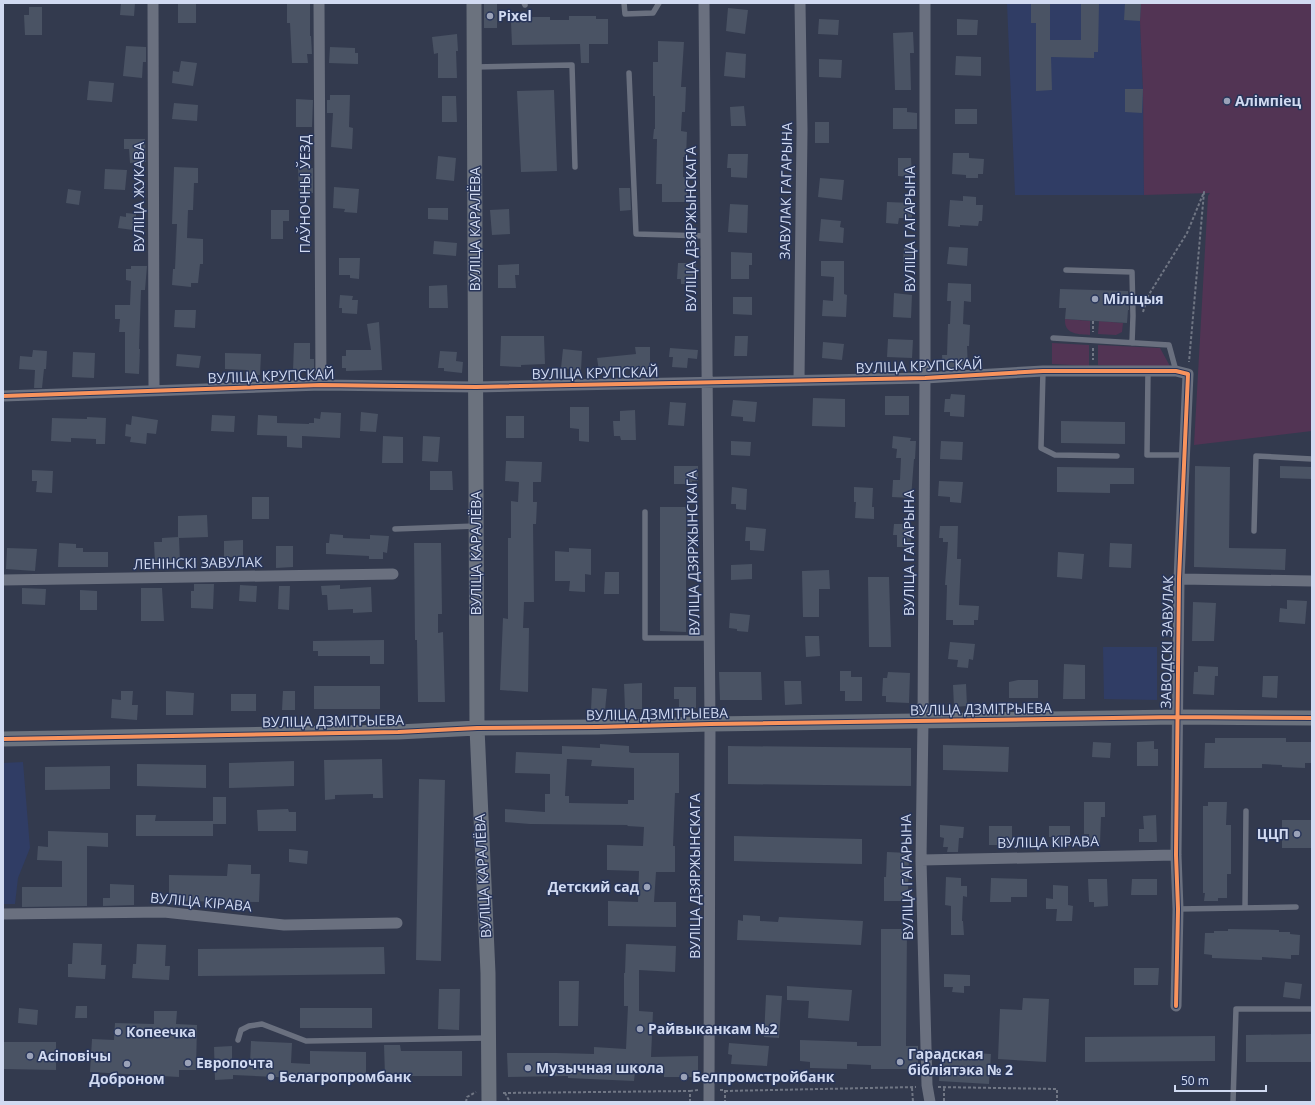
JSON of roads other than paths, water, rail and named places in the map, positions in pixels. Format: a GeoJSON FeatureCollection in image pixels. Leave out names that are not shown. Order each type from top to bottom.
{"type":"FeatureCollection","features":[{"type":"Feature","properties":{"kind":"street","name":"ВУЛІЦА ЖУКАВА"},"geometry":{"type":"LineString","coordinates":[[153,3],[154,390]]}},
{"type":"Feature","properties":{"kind":"street","name":"ПАЎНОЧНЫ ЎЕЗД"},"geometry":{"type":"LineString","coordinates":[[319,3],[321,384]]}},
{"type":"Feature","properties":{"kind":"street","name":"ВУЛІЦА КАРАЛЁВА"},"geometry":{"type":"LineString","coordinates":[[474,3],[477,728],[488,973],[489,1102]]}},
{"type":"Feature","properties":{"kind":"street","name":"ВУЛІЦА ДЗЯРЖЫНСКАГА"},"geometry":{"type":"LineString","coordinates":[[704,3],[710,724],[709,1102]]}},
{"type":"Feature","properties":{"kind":"street","name":"ЗАВУЛАК ГАГАРЫНА"},"geometry":{"type":"LineString","coordinates":[[799,380],[802,130],[800,3]]}},
{"type":"Feature","properties":{"kind":"street","name":"ВУЛІЦА ГАГАРЫНА"},"geometry":{"type":"LineString","coordinates":[[925,3],[925,378],[921,860],[927,1085],[930,1102]]}},
{"type":"Feature","properties":{"kind":"street","name":"ВУЛІЦА КРУПСКАЙ"},"geometry":{"type":"LineString","coordinates":[[3,396],[321,384],[476,387],[925,378],[1043,371],[1182,372]]}},
{"type":"Feature","properties":{"kind":"street","name":"ЗАВОДСКІ ЗАВУЛАК"},"geometry":{"type":"LineString","coordinates":[[1176,1006],[1178,909],[1176,855],[1179,579],[1184,455],[1182,372]]}},
{"type":"Feature","properties":{"kind":"street","name":"ЛЕНІНСКІ ЗАВУЛАК"},"geometry":{"type":"LineString","coordinates":[[3,580],[393,574]]}},
{"type":"Feature","properties":{"kind":"street"},"geometry":{"type":"LineString","coordinates":[[1179,579],[1312,581]]}},
{"type":"Feature","properties":{"kind":"street","name":"ВУЛІЦА ДЗМІТРЫЕВА"},"geometry":{"type":"LineString","coordinates":[[3,739],[390,732],[477,728],[710,724],[1177,717],[1312,718]]}},
{"type":"Feature","properties":{"kind":"street","name":"ВУЛІЦА КІРАВА"},"geometry":{"type":"LineString","coordinates":[[921,860],[1176,855]]}},
{"type":"Feature","properties":{"kind":"street","name":"ВУЛІЦА КІРАВА"},"geometry":{"type":"LineString","coordinates":[[3,914],[164,912],[284,925],[397,923]]}},
{"type":"Feature","properties":{"kind":"lane"},"geometry":{"type":"LineString","coordinates":[[624,3],[625,14],[653,13],[659,3]]}},
{"type":"Feature","properties":{"kind":"lane"},"geometry":{"type":"LineString","coordinates":[[474,67],[572,66],[575,167]]}},
{"type":"Feature","properties":{"kind":"lane"},"geometry":{"type":"LineString","coordinates":[[629,73],[636,234],[706,236]]}},
{"type":"Feature","properties":{"kind":"lane"},"geometry":{"type":"LineString","coordinates":[[1066,270],[1132,272],[1132,343]]}},
{"type":"Feature","properties":{"kind":"lane"},"geometry":{"type":"LineString","coordinates":[[1053,338],[1169,345],[1182,372]]}},
{"type":"Feature","properties":{"kind":"lane"},"geometry":{"type":"LineString","coordinates":[[1043,371],[1041,448],[1055,455],[1117,456]]}},
{"type":"Feature","properties":{"kind":"lane"},"geometry":{"type":"LineString","coordinates":[[1148,371],[1147,455],[1184,455]]}},
{"type":"Feature","properties":{"kind":"lane"},"geometry":{"type":"LineString","coordinates":[[1254,531],[1256,456],[1312,459]]}},
{"type":"Feature","properties":{"kind":"lane"},"geometry":{"type":"LineString","coordinates":[[645,512],[645,638],[709,638]]}},
{"type":"Feature","properties":{"kind":"lane"},"geometry":{"type":"LineString","coordinates":[[395,529],[476,526]]}},
{"type":"Feature","properties":{"kind":"lane"},"geometry":{"type":"LineString","coordinates":[[1245,908],[1246,811]]}},
{"type":"Feature","properties":{"kind":"lane"},"geometry":{"type":"LineString","coordinates":[[1178,909],[1296,907]]}},
{"type":"Feature","properties":{"kind":"lane"},"geometry":{"type":"LineString","coordinates":[[1233,1102],[1236,1009],[1312,1009]]}},
{"type":"Feature","properties":{"kind":"lane"},"geometry":{"type":"LineString","coordinates":[[238,1040],[241,1030],[250,1026],[262,1024],[306,1041],[488,1038]]}},
{"type":"Feature","properties":{"kind":"place","name":"Pixel"},"geometry":{"type":"Point","coordinates":[490,16]}},
{"type":"Feature","properties":{"kind":"place","name":"Алімпіец"},"geometry":{"type":"Point","coordinates":[1227,101]}},
{"type":"Feature","properties":{"kind":"place","name":"Міліцыя"},"geometry":{"type":"Point","coordinates":[1095,299]}},
{"type":"Feature","properties":{"kind":"place","name":"ЦЦП"},"geometry":{"type":"Point","coordinates":[1297,834]}},
{"type":"Feature","properties":{"kind":"place","name":"Детский сад"},"geometry":{"type":"Point","coordinates":[647,887]}},
{"type":"Feature","properties":{"kind":"place","name":"Райвыканкам №2"},"geometry":{"type":"Point","coordinates":[640,1029]}},
{"type":"Feature","properties":{"kind":"place","name":"Копеечка"},"geometry":{"type":"Point","coordinates":[118,1032]}},
{"type":"Feature","properties":{"kind":"place","name":"Асіповічы"},"geometry":{"type":"Point","coordinates":[30,1056]}},
{"type":"Feature","properties":{"kind":"place","name":"Гарадская бібліятэка № 2"},"geometry":{"type":"Point","coordinates":[900,1062]}},
{"type":"Feature","properties":{"kind":"place","name":"Европочта"},"geometry":{"type":"Point","coordinates":[188,1063]}},
{"type":"Feature","properties":{"kind":"place","name":"Доброном"},"geometry":{"type":"Point","coordinates":[127,1064]}},
{"type":"Feature","properties":{"kind":"place","name":"Музычная школа"},"geometry":{"type":"Point","coordinates":[528,1068]}},
{"type":"Feature","properties":{"kind":"place","name":"Белагропромбанк"},"geometry":{"type":"Point","coordinates":[271,1077]}},
{"type":"Feature","properties":{"kind":"place","name":"Белпромстройбанк"},"geometry":{"type":"Point","coordinates":[684,1077]}}]}
